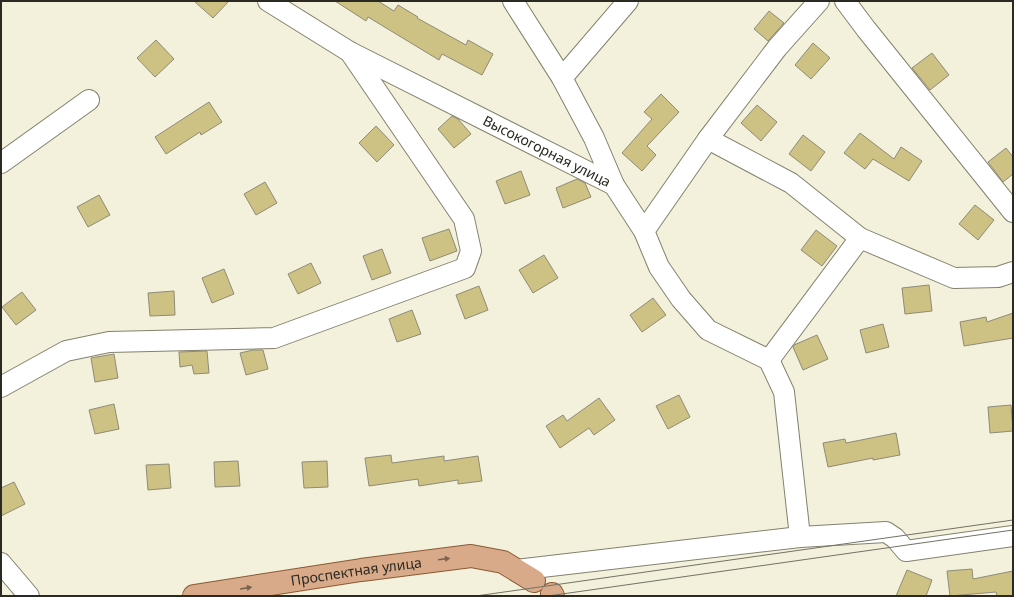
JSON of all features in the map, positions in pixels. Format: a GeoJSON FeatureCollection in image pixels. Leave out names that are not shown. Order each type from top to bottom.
{"type":"FeatureCollection","features":[{"type":"Feature","properties":{"kind":"main road","name":"Проспектная улица"},"geometry":{"type":"LineString","coordinates":[[194,596],[361,570],[471,556],[503,562],[525,575]]}},
{"type":"Feature","properties":{"kind":"street","name":"Высокогорная улица"},"geometry":{"type":"LineString","coordinates":[[268,1],[350,52],[614,185],[644,231],[659,267],[681,299],[708,330],[769,360]]}},
{"type":"Feature","properties":{"kind":"street"},"geometry":{"type":"LineString","coordinates":[[513,1],[562,78],[594,138],[614,185]]}},
{"type":"Feature","properties":{"kind":"street"},"geometry":{"type":"LineString","coordinates":[[562,78],[628,1]]}},
{"type":"Feature","properties":{"kind":"street"},"geometry":{"type":"LineString","coordinates":[[644,231],[708,140],[778,48],[819,1]]}},
{"type":"Feature","properties":{"kind":"street"},"geometry":{"type":"LineString","coordinates":[[845,1],[1013,212]]}},
{"type":"Feature","properties":{"kind":"street"},"geometry":{"type":"LineString","coordinates":[[1,388],[66,351],[110,342],[274,338],[465,268],[471,251],[464,219],[350,52]]}},
{"type":"Feature","properties":{"kind":"street"},"geometry":{"type":"LineString","coordinates":[[1,163],[89,100]]}},
{"type":"Feature","properties":{"kind":"street"},"geometry":{"type":"LineString","coordinates":[[708,140],[791,183],[860,238],[954,278],[998,277],[1013,272]]}},
{"type":"Feature","properties":{"kind":"street"},"geometry":{"type":"LineString","coordinates":[[800,537],[784,392],[769,360],[860,238]]}},
{"type":"Feature","properties":{"kind":"street"},"geometry":{"type":"LineString","coordinates":[[525,575],[800,537],[886,532],[895,538],[906,551],[1013,536]]}},
{"type":"Feature","properties":{"kind":"street"},"geometry":{"type":"LineString","coordinates":[[1,563],[28,596]]}},
{"type":"Feature","properties":{"kind":"building"},"geometry":{"type":"Polygon","coordinates":[[[194,1],[229,1],[213,18],[194,1]]]}},
{"type":"Feature","properties":{"kind":"building"},"geometry":{"type":"Polygon","coordinates":[[[335,1],[378,1],[394,11],[398,5],[418,17],[417,18],[466,45],[468,40],[493,54],[482,75],[442,54],[439,60],[368,17],[366,21],[335,1]]]}},
{"type":"Feature","properties":{"kind":"building"},"geometry":{"type":"Polygon","coordinates":[[[769,11],[784,23],[768,41],[754,29],[769,11]]]}},
{"type":"Feature","properties":{"kind":"building"},"geometry":{"type":"Polygon","coordinates":[[[156,40],[174,59],[155,77],[137,58],[156,40]]]}},
{"type":"Feature","properties":{"kind":"building"},"geometry":{"type":"Polygon","coordinates":[[[813,43],[830,58],[811,79],[795,65],[813,43]]]}},
{"type":"Feature","properties":{"kind":"building"},"geometry":{"type":"Polygon","coordinates":[[[932,53],[949,75],[930,90],[912,68],[932,53]]]}},
{"type":"Feature","properties":{"kind":"building"},"geometry":{"type":"Polygon","coordinates":[[[661,94],[679,112],[647,146],[656,155],[642,171],[622,153],[652,119],[644,112],[661,94]]]}},
{"type":"Feature","properties":{"kind":"building"},"geometry":{"type":"Polygon","coordinates":[[[209,102],[222,122],[201,135],[200,132],[166,154],[155,137],[209,102]]]}},
{"type":"Feature","properties":{"kind":"building"},"geometry":{"type":"Polygon","coordinates":[[[757,105],[777,122],[761,141],[741,123],[757,105]]]}},
{"type":"Feature","properties":{"kind":"building"},"geometry":{"type":"Polygon","coordinates":[[[452,116],[458,119],[471,134],[454,148],[438,129],[452,116]]]}},
{"type":"Feature","properties":{"kind":"building"},"geometry":{"type":"Polygon","coordinates":[[[376,126],[394,145],[377,162],[359,143],[376,126]]]}},
{"type":"Feature","properties":{"kind":"building"},"geometry":{"type":"Polygon","coordinates":[[[860,133],[894,159],[901,147],[922,161],[909,181],[873,159],[865,169],[844,153],[860,133]]]}},
{"type":"Feature","properties":{"kind":"building"},"geometry":{"type":"Polygon","coordinates":[[[803,135],[825,152],[811,171],[789,154],[803,135]]]}},
{"type":"Feature","properties":{"kind":"building"},"geometry":{"type":"Polygon","coordinates":[[[1006,148],[1013,157],[1013,174],[1003,182],[988,162],[1006,148]]]}},
{"type":"Feature","properties":{"kind":"building"},"geometry":{"type":"Polygon","coordinates":[[[521,171],[530,195],[505,204],[496,181],[521,171]]]}},
{"type":"Feature","properties":{"kind":"building"},"geometry":{"type":"Polygon","coordinates":[[[577,179],[585,183],[591,197],[563,208],[556,188],[577,179]]]}},
{"type":"Feature","properties":{"kind":"building"},"geometry":{"type":"Polygon","coordinates":[[[265,182],[277,203],[256,215],[244,194],[265,182]]]}},
{"type":"Feature","properties":{"kind":"building"},"geometry":{"type":"Polygon","coordinates":[[[99,195],[110,215],[88,227],[77,207],[99,195]]]}},
{"type":"Feature","properties":{"kind":"building"},"geometry":{"type":"Polygon","coordinates":[[[975,205],[994,220],[978,240],[959,224],[975,205]]]}},
{"type":"Feature","properties":{"kind":"building"},"geometry":{"type":"Polygon","coordinates":[[[449,229],[457,251],[430,261],[422,238],[449,229]]]}},
{"type":"Feature","properties":{"kind":"building"},"geometry":{"type":"Polygon","coordinates":[[[816,230],[837,246],[822,266],[801,250],[816,230]]]}},
{"type":"Feature","properties":{"kind":"building"},"geometry":{"type":"Polygon","coordinates":[[[382,249],[391,273],[372,280],[363,256],[382,249]]]}},
{"type":"Feature","properties":{"kind":"building"},"geometry":{"type":"Polygon","coordinates":[[[544,255],[558,278],[533,293],[519,270],[544,255]]]}},
{"type":"Feature","properties":{"kind":"building"},"geometry":{"type":"Polygon","coordinates":[[[311,263],[321,283],[298,294],[288,274],[311,263]]]}},
{"type":"Feature","properties":{"kind":"building"},"geometry":{"type":"Polygon","coordinates":[[[224,269],[234,294],[212,303],[202,278],[224,269]]]}},
{"type":"Feature","properties":{"kind":"building"},"geometry":{"type":"Polygon","coordinates":[[[929,285],[932,311],[905,314],[902,288],[929,285]]]}},
{"type":"Feature","properties":{"kind":"building"},"geometry":{"type":"Polygon","coordinates":[[[479,286],[488,310],[465,319],[456,295],[479,286]]]}},
{"type":"Feature","properties":{"kind":"building"},"geometry":{"type":"Polygon","coordinates":[[[174,291],[175,315],[150,316],[148,293],[174,291]]]}},
{"type":"Feature","properties":{"kind":"building"},"geometry":{"type":"Polygon","coordinates":[[[22,292],[36,310],[16,325],[2,307],[22,292]]]}},
{"type":"Feature","properties":{"kind":"building"},"geometry":{"type":"Polygon","coordinates":[[[653,298],[666,315],[642,332],[630,315],[653,298]]]}},
{"type":"Feature","properties":{"kind":"building"},"geometry":{"type":"Polygon","coordinates":[[[412,310],[421,334],[397,342],[389,319],[412,310]]]}},
{"type":"Feature","properties":{"kind":"building"},"geometry":{"type":"Polygon","coordinates":[[[1013,313],[1013,338],[964,346],[960,322],[986,317],[987,322],[1013,313]]]}},
{"type":"Feature","properties":{"kind":"building"},"geometry":{"type":"Polygon","coordinates":[[[883,324],[889,347],[866,353],[860,330],[883,324]]]}},
{"type":"Feature","properties":{"kind":"building"},"geometry":{"type":"Polygon","coordinates":[[[817,335],[828,359],[803,370],[793,347],[794,345],[817,335]]]}},
{"type":"Feature","properties":{"kind":"building"},"geometry":{"type":"Polygon","coordinates":[[[253,350],[263,350],[268,369],[246,375],[240,353],[253,350]]]}},
{"type":"Feature","properties":{"kind":"building"},"geometry":{"type":"Polygon","coordinates":[[[207,351],[209,373],[194,374],[192,365],[180,367],[179,352],[207,351]]]}},
{"type":"Feature","properties":{"kind":"building"},"geometry":{"type":"Polygon","coordinates":[[[114,354],[118,378],[95,382],[91,358],[114,354]]]}},
{"type":"Feature","properties":{"kind":"building"},"geometry":{"type":"Polygon","coordinates":[[[679,395],[690,417],[668,429],[656,406],[679,395]]]}},
{"type":"Feature","properties":{"kind":"building"},"geometry":{"type":"Polygon","coordinates":[[[599,398],[615,420],[594,435],[589,428],[560,448],[546,426],[563,415],[567,421],[599,398]]]}},
{"type":"Feature","properties":{"kind":"building"},"geometry":{"type":"Polygon","coordinates":[[[114,404],[119,429],[95,434],[89,410],[114,404]]]}},
{"type":"Feature","properties":{"kind":"building"},"geometry":{"type":"Polygon","coordinates":[[[1011,405],[1013,431],[990,433],[988,407],[1011,405]]]}},
{"type":"Feature","properties":{"kind":"building"},"geometry":{"type":"Polygon","coordinates":[[[896,433],[900,455],[873,460],[873,458],[828,467],[823,443],[845,439],[846,443],[896,433]]]}},
{"type":"Feature","properties":{"kind":"building"},"geometry":{"type":"Polygon","coordinates":[[[391,455],[392,463],[444,456],[444,461],[478,456],[482,481],[458,484],[458,480],[419,486],[418,479],[369,486],[365,458],[391,455]]]}},
{"type":"Feature","properties":{"kind":"building"},"geometry":{"type":"Polygon","coordinates":[[[238,461],[240,486],[215,487],[214,462],[238,461]]]}},
{"type":"Feature","properties":{"kind":"building"},"geometry":{"type":"Polygon","coordinates":[[[327,461],[328,487],[304,488],[302,462],[327,461]]]}},
{"type":"Feature","properties":{"kind":"building"},"geometry":{"type":"Polygon","coordinates":[[[169,464],[171,488],[148,490],[146,465],[169,464]]]}},
{"type":"Feature","properties":{"kind":"building"},"geometry":{"type":"Polygon","coordinates":[[[14,482],[25,504],[1,516],[1,488],[14,482]]]}},
{"type":"Feature","properties":{"kind":"building"},"geometry":{"type":"Polygon","coordinates":[[[972,569],[973,579],[1013,571],[1013,596],[997,596],[996,592],[950,596],[947,571],[972,569]]]}},
{"type":"Feature","properties":{"kind":"building"},"geometry":{"type":"Polygon","coordinates":[[[907,570],[932,580],[926,596],[896,596],[907,570]]]}},
{"type":"Feature","properties":{"kind":"tram line"},"geometry":{"type":"LineString","coordinates":[[476,596],[1013,520]]}},
{"type":"Feature","properties":{"kind":"tram line"},"geometry":{"type":"LineString","coordinates":[[548,596],[1013,530]]}}]}
